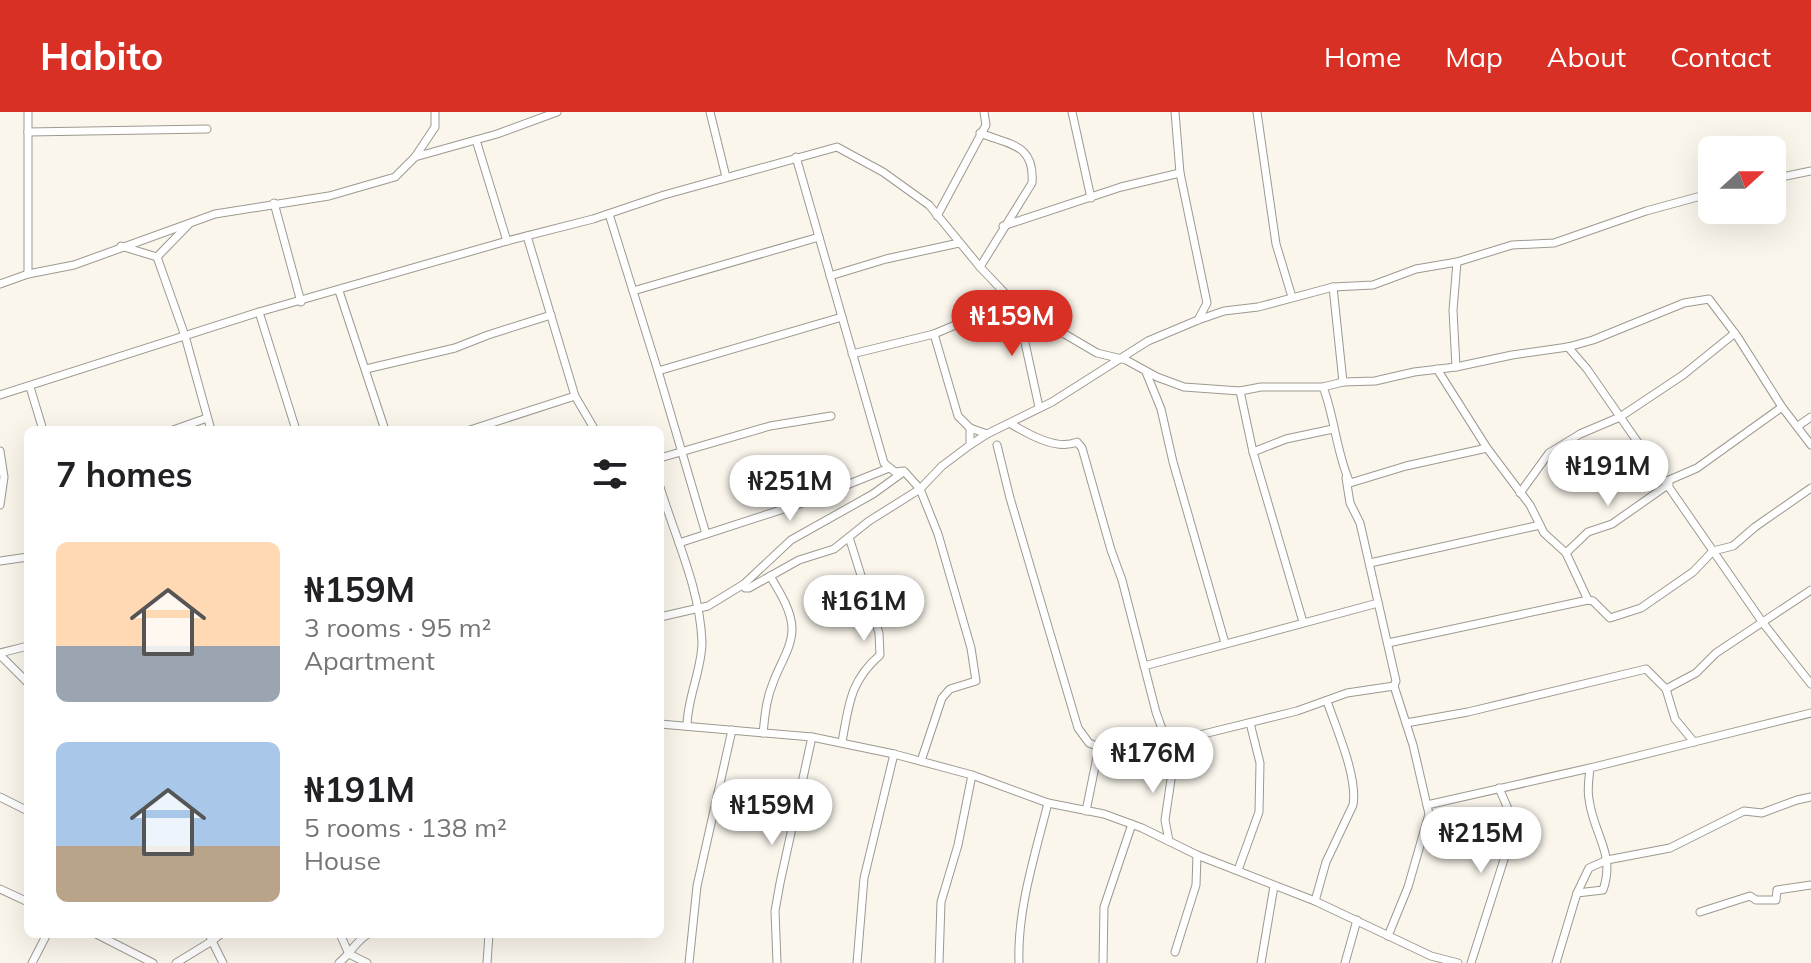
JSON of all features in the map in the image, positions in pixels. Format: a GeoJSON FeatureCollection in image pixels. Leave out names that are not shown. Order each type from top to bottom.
{"type":"FeatureCollection","features":[{"type":"Feature","properties":{"kind":"street"},"geometry":{"type":"LineString","coordinates":[[28,112],[28,274]]}},
{"type":"Feature","properties":{"kind":"street"},"geometry":{"type":"LineString","coordinates":[[0,284],[28,274],[74,265],[215,214],[329,196],[395,177],[415,157],[435,127],[435,112]]}},
{"type":"Feature","properties":{"kind":"street"},"geometry":{"type":"LineString","coordinates":[[415,157],[557,112]]}},
{"type":"Feature","properties":{"kind":"street"},"geometry":{"type":"LineString","coordinates":[[710,112],[726,177]]}},
{"type":"Feature","properties":{"kind":"street"},"geometry":{"type":"LineString","coordinates":[[937,216],[986,125],[984,112]]}},
{"type":"Feature","properties":{"kind":"street"},"geometry":{"type":"LineString","coordinates":[[1072,112],[1091,198]]}},
{"type":"Feature","properties":{"kind":"street"},"geometry":{"type":"LineString","coordinates":[[1177,112],[1180,173],[1207,303],[1198,320]]}},
{"type":"Feature","properties":{"kind":"street"},"geometry":{"type":"LineString","coordinates":[[1257,112],[1276,244],[1292,297]]}},
{"type":"Feature","properties":{"kind":"street"},"geometry":{"type":"LineString","coordinates":[[28,132],[207,129]]}},
{"type":"Feature","properties":{"kind":"street"},"geometry":{"type":"LineString","coordinates":[[980,133],[1022,148],[1028,154],[1033,170],[1032,183],[980,267]]}},
{"type":"Feature","properties":{"kind":"street"},"geometry":{"type":"LineString","coordinates":[[476,140],[507,241]]}},
{"type":"Feature","properties":{"kind":"street"},"geometry":{"type":"LineString","coordinates":[[0,395],[259,312],[837,147],[883,172],[929,205],[1014,303],[1097,353],[1136,364],[1146,372],[1184,387],[1240,391],[1261,387],[1323,387],[1343,382],[1375,381],[1568,347],[1684,303],[1709,299],[1811,445]]}},
{"type":"Feature","properties":{"kind":"street"},"geometry":{"type":"LineString","coordinates":[[796,157],[884,463],[895,472],[904,471]]}},
{"type":"Feature","properties":{"kind":"street"},"geometry":{"type":"LineString","coordinates":[[1786,176],[1811,171]]}},
{"type":"Feature","properties":{"kind":"street"},"geometry":{"type":"LineString","coordinates":[[1003,226],[1121,187],[1180,173]]}},
{"type":"Feature","properties":{"kind":"street"},"geometry":{"type":"LineString","coordinates":[[744,584],[745,588],[749,588],[799,560],[834,549],[869,521],[920,489],[942,466],[987,434],[1052,402],[1148,341],[1198,320],[1224,311],[1258,307],[1333,287],[1373,285],[1416,269],[1457,262],[1512,245],[1554,243],[1698,197]]}},
{"type":"Feature","properties":{"kind":"street"},"geometry":{"type":"LineString","coordinates":[[274,203],[301,302]]}},
{"type":"Feature","properties":{"kind":"street"},"geometry":{"type":"LineString","coordinates":[[609,214],[706,534]]}},
{"type":"Feature","properties":{"kind":"street"},"geometry":{"type":"LineString","coordinates":[[157,257],[190,222]]}},
{"type":"Feature","properties":{"kind":"street"},"geometry":{"type":"LineString","coordinates":[[527,236],[575,396],[593,426]]}},
{"type":"Feature","properties":{"kind":"street"},"geometry":{"type":"LineString","coordinates":[[633,291],[819,237]]}},
{"type":"Feature","properties":{"kind":"street"},"geometry":{"type":"LineString","coordinates":[[830,276],[886,259],[959,243]]}},
{"type":"Feature","properties":{"kind":"street"},"geometry":{"type":"LineString","coordinates":[[121,246],[157,257]]}},
{"type":"Feature","properties":{"kind":"street"},"geometry":{"type":"LineString","coordinates":[[157,257],[185,336],[210,426]]}},
{"type":"Feature","properties":{"kind":"street"},"geometry":{"type":"LineString","coordinates":[[1456,367],[1453,310],[1457,262]]}},
{"type":"Feature","properties":{"kind":"street"},"geometry":{"type":"LineString","coordinates":[[1333,287],[1343,382]]}},
{"type":"Feature","properties":{"kind":"street"},"geometry":{"type":"LineString","coordinates":[[339,291],[384,426]]}},
{"type":"Feature","properties":{"kind":"street"},"geometry":{"type":"LineString","coordinates":[[852,354],[934,334],[1014,303]]}},
{"type":"Feature","properties":{"kind":"street"},"geometry":{"type":"LineString","coordinates":[[1014,303],[1039,407]]}},
{"type":"Feature","properties":{"kind":"street"},"geometry":{"type":"LineString","coordinates":[[1207,303],[1224,311]]}},
{"type":"Feature","properties":{"kind":"street"},"geometry":{"type":"LineString","coordinates":[[259,312],[295,426]]}},
{"type":"Feature","properties":{"kind":"street"},"geometry":{"type":"LineString","coordinates":[[366,369],[455,348],[551,315]]}},
{"type":"Feature","properties":{"kind":"street"},"geometry":{"type":"LineString","coordinates":[[658,371],[842,317]]}},
{"type":"Feature","properties":{"kind":"street"},"geometry":{"type":"LineString","coordinates":[[1520,493],[1549,453],[1580,434],[1620,417],[1683,375],[1735,333]]}},
{"type":"Feature","properties":{"kind":"street"},"geometry":{"type":"LineString","coordinates":[[934,334],[958,416],[970,428],[987,434]]}},
{"type":"Feature","properties":{"kind":"street"},"geometry":{"type":"LineString","coordinates":[[1568,347],[1668,483],[1763,623],[1811,684]]}},
{"type":"Feature","properties":{"kind":"street"},"geometry":{"type":"LineString","coordinates":[[1437,369],[1544,533],[1566,553],[1588,600]]}},
{"type":"Feature","properties":{"kind":"street"},"geometry":{"type":"LineString","coordinates":[[1146,372],[1161,409],[1173,462],[1225,643]]}},
{"type":"Feature","properties":{"kind":"street"},"geometry":{"type":"LineString","coordinates":[[30,387],[42,426]]}},
{"type":"Feature","properties":{"kind":"street"},"geometry":{"type":"LineString","coordinates":[[1323,387],[1350,483]]}},
{"type":"Feature","properties":{"kind":"street"},"geometry":{"type":"LineString","coordinates":[[1240,391],[1253,452],[1303,622]]}},
{"type":"Feature","properties":{"kind":"street"},"geometry":{"type":"LineString","coordinates":[[482,426],[575,396]]}},
{"type":"Feature","properties":{"kind":"street"},"geometry":{"type":"LineString","coordinates":[[1566,553],[1588,532],[1612,524],[1782,407]]}},
{"type":"Feature","properties":{"kind":"street"},"geometry":{"type":"LineString","coordinates":[[664,457],[770,426],[831,416]]}},
{"type":"Feature","properties":{"kind":"street"},"geometry":{"type":"LineString","coordinates":[[1798,426],[1811,417]]}},
{"type":"Feature","properties":{"kind":"street"},"geometry":{"type":"LineString","coordinates":[[184,426],[207,418]]}},
{"type":"Feature","properties":{"kind":"street"},"geometry":{"type":"LineString","coordinates":[[1011,424],[1028,434],[1056,443],[1072,445],[1077,442],[1082,448],[1173,766],[1165,820],[1169,841]]}},
{"type":"Feature","properties":{"kind":"street"},"geometry":{"type":"LineString","coordinates":[[970,428],[970,445]]}},
{"type":"Feature","properties":{"kind":"street"},"geometry":{"type":"LineString","coordinates":[[1253,452],[1286,439],[1333,429]]}},
{"type":"Feature","properties":{"kind":"street"},"geometry":{"type":"LineString","coordinates":[[997,445],[1078,728],[1089,743],[1099,747],[1086,811]]}},
{"type":"Feature","properties":{"kind":"street"},"geometry":{"type":"LineString","coordinates":[[1350,483],[1406,466],[1487,448]]}},
{"type":"Feature","properties":{"kind":"street"},"geometry":{"type":"LineString","coordinates":[[0,451],[4,477],[0,505]]}},
{"type":"Feature","properties":{"kind":"street"},"geometry":{"type":"LineString","coordinates":[[679,543],[847,488],[889,468]]}},
{"type":"Feature","properties":{"kind":"street"},"geometry":{"type":"LineString","coordinates":[[904,471],[920,489],[938,534],[971,648],[976,681],[950,689],[942,698],[921,761]]}},
{"type":"Feature","properties":{"kind":"street"},"geometry":{"type":"LineString","coordinates":[[664,616],[708,606],[744,584],[791,540],[873,494],[904,471]]}},
{"type":"Feature","properties":{"kind":"street"},"geometry":{"type":"LineString","coordinates":[[1350,483],[1346,478],[1350,503],[1360,523],[1370,563],[1396,681],[1394,686],[1429,814],[1408,887],[1388,936]]}},
{"type":"Feature","properties":{"kind":"street"},"geometry":{"type":"LineString","coordinates":[[1388,643],[1588,600],[1610,618],[1641,608],[1693,572],[1713,551],[1733,546],[1811,488]]}},
{"type":"Feature","properties":{"kind":"street"},"geometry":{"type":"LineString","coordinates":[[664,499],[698,609],[702,643],[687,726]]}},
{"type":"Feature","properties":{"kind":"street"},"geometry":{"type":"LineString","coordinates":[[1370,563],[1540,525]]}},
{"type":"Feature","properties":{"kind":"street"},"geometry":{"type":"LineString","coordinates":[[842,742],[850,699],[862,671],[880,655],[879,633],[849,537]]}},
{"type":"Feature","properties":{"kind":"street"},"geometry":{"type":"LineString","coordinates":[[0,561],[24,558]]}},
{"type":"Feature","properties":{"kind":"street"},"geometry":{"type":"LineString","coordinates":[[763,733],[766,705],[792,629],[787,608],[770,576]]}},
{"type":"Feature","properties":{"kind":"street"},"geometry":{"type":"LineString","coordinates":[[1666,689],[1696,673],[1716,653],[1811,590]]}},
{"type":"Feature","properties":{"kind":"street"},"geometry":{"type":"LineString","coordinates":[[1144,666],[1378,603]]}},
{"type":"Feature","properties":{"kind":"street"},"geometry":{"type":"LineString","coordinates":[[24,647],[0,654],[24,679]]}},
{"type":"Feature","properties":{"kind":"street"},"geometry":{"type":"LineString","coordinates":[[1406,723],[1468,712],[1646,669],[1666,689],[1675,719],[1694,742]]}},
{"type":"Feature","properties":{"kind":"street"},"geometry":{"type":"LineString","coordinates":[[1167,743],[1297,711],[1347,693],[1394,686]]}},
{"type":"Feature","properties":{"kind":"street"},"geometry":{"type":"LineString","coordinates":[[1315,901],[1326,862],[1355,795],[1342,742],[1327,701]]}},
{"type":"Feature","properties":{"kind":"street"},"geometry":{"type":"LineString","coordinates":[[1427,805],[1811,713]]}},
{"type":"Feature","properties":{"kind":"street"},"geometry":{"type":"LineString","coordinates":[[1238,870],[1259,812],[1260,763],[1250,723]]}},
{"type":"Feature","properties":{"kind":"street"},"geometry":{"type":"LineString","coordinates":[[664,724],[812,737],[894,754],[972,775],[1048,803],[1132,824],[1197,855],[1357,920],[1430,959],[1458,963]]}},
{"type":"Feature","properties":{"kind":"street"},"geometry":{"type":"LineString","coordinates":[[689,963],[697,886],[732,730]]}},
{"type":"Feature","properties":{"kind":"street"},"geometry":{"type":"LineString","coordinates":[[777,963],[775,911],[812,737]]}},
{"type":"Feature","properties":{"kind":"street"},"geometry":{"type":"LineString","coordinates":[[857,963],[864,878],[894,754]]}},
{"type":"Feature","properties":{"kind":"street"},"geometry":{"type":"LineString","coordinates":[[1577,893],[1603,890],[1608,874],[1607,860],[1589,800],[1590,768]]}},
{"type":"Feature","properties":{"kind":"street"},"geometry":{"type":"LineString","coordinates":[[939,963],[941,902],[958,845],[972,775]]}},
{"type":"Feature","properties":{"kind":"street"},"geometry":{"type":"LineString","coordinates":[[1471,963],[1515,825],[1499,788]]}},
{"type":"Feature","properties":{"kind":"street"},"geometry":{"type":"LineString","coordinates":[[0,797],[24,809]]}},
{"type":"Feature","properties":{"kind":"street"},"geometry":{"type":"LineString","coordinates":[[1556,963],[1577,893],[1589,868],[1607,860],[1670,848],[1744,811],[1762,813],[1811,797]]}},
{"type":"Feature","properties":{"kind":"street"},"geometry":{"type":"LineString","coordinates":[[1019,963],[1018,942],[1032,859],[1048,803]]}},
{"type":"Feature","properties":{"kind":"street"},"geometry":{"type":"LineString","coordinates":[[1103,963],[1104,907],[1132,824]]}},
{"type":"Feature","properties":{"kind":"street"},"geometry":{"type":"LineString","coordinates":[[1175,952],[1196,885],[1197,855]]}},
{"type":"Feature","properties":{"kind":"street"},"geometry":{"type":"LineString","coordinates":[[1700,912],[1750,896],[1756,900],[1776,900],[1777,890],[1811,885]]}},
{"type":"Feature","properties":{"kind":"street"},"geometry":{"type":"LineString","coordinates":[[1261,963],[1274,886]]}},
{"type":"Feature","properties":{"kind":"street"},"geometry":{"type":"LineString","coordinates":[[0,889],[24,900]]}},
{"type":"Feature","properties":{"kind":"street"},"geometry":{"type":"LineString","coordinates":[[1345,963],[1357,920]]}},
{"type":"Feature","properties":{"kind":"street"},"geometry":{"type":"LineString","coordinates":[[32,963],[45,938]]}},
{"type":"Feature","properties":{"kind":"street"},"geometry":{"type":"LineString","coordinates":[[104,938],[153,963]]}},
{"type":"Feature","properties":{"kind":"street"},"geometry":{"type":"LineString","coordinates":[[176,963],[210,938],[223,963]]}},
{"type":"Feature","properties":{"kind":"street"},"geometry":{"type":"LineString","coordinates":[[342,938],[349,954],[367,963]]}},
{"type":"Feature","properties":{"kind":"street"},"geometry":{"type":"LineString","coordinates":[[339,963],[361,938]]}},
{"type":"Feature","properties":{"kind":"street"},"geometry":{"type":"LineString","coordinates":[[487,963],[489,938]]}}]}
